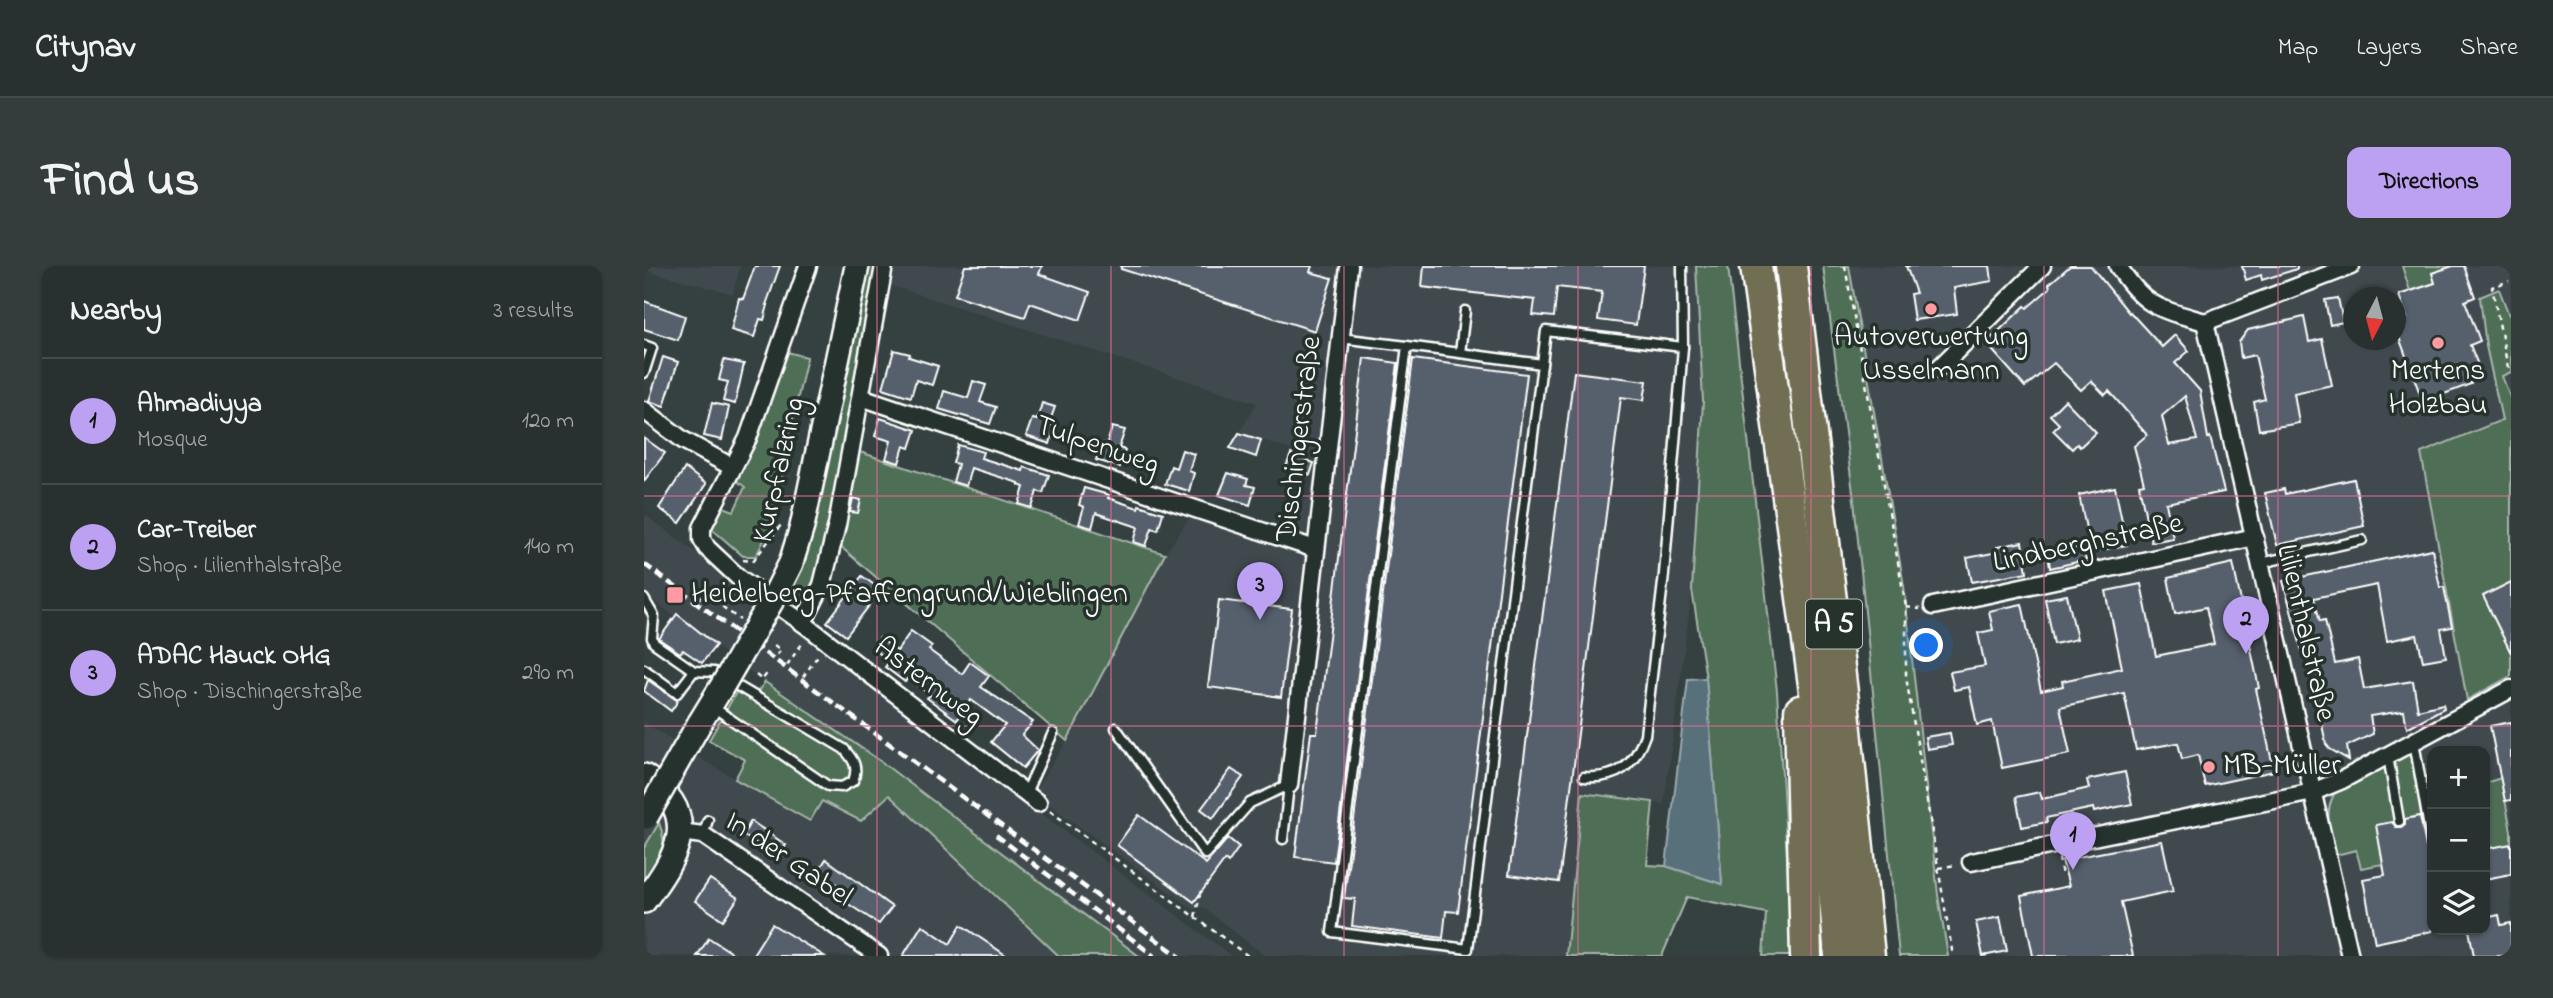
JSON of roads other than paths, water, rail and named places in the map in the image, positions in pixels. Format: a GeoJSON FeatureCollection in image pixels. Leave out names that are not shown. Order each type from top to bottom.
{"type":"FeatureCollection","features":[{"type":"Feature","properties":{"kind":"highway","name":"A 5"},"geometry":{"type":"LineString","coordinates":[[1756,266],[1817,706],[1840,956]]}},
{"type":"Feature","properties":{"kind":"highway","name":"A 5"},"geometry":{"type":"LineString","coordinates":[[1791,266],[1871,948]]}},
{"type":"Feature","properties":{"kind":"highway"},"geometry":{"type":"LineString","coordinates":[[1805,613],[1800,725],[1806,956]]}},
{"type":"Feature","properties":{"kind":"main road","name":"Kurpfalzring"},"geometry":{"type":"LineString","coordinates":[[645,818],[710,697],[775,595],[791,563],[802,527],[857,266]]}},
{"type":"Feature","properties":{"kind":"main road"},"geometry":{"type":"LineString","coordinates":[[644,776],[668,796],[679,819],[697,829],[678,844],[668,869],[644,901]]}},
{"type":"Feature","properties":{"kind":"street"},"geometry":{"type":"LineString","coordinates":[[644,410],[683,440],[733,467],[748,438],[808,266]]}},
{"type":"Feature","properties":{"kind":"street"},"geometry":{"type":"LineString","coordinates":[[803,623],[822,585],[834,537],[884,266]]}},
{"type":"Feature","properties":{"kind":"street","name":"Dischingerstraße"},"geometry":{"type":"LineString","coordinates":[[1289,785],[1349,266]]}},
{"type":"Feature","properties":{"kind":"street"},"geometry":{"type":"LineString","coordinates":[[1938,369],[2042,266]]}},
{"type":"Feature","properties":{"kind":"street"},"geometry":{"type":"LineString","coordinates":[[2118,266],[2132,287],[2157,308],[2206,322],[2349,266]]}},
{"type":"Feature","properties":{"kind":"street","name":"Lilienthalstraße"},"geometry":{"type":"LineString","coordinates":[[2206,322],[2350,956]]}},
{"type":"Feature","properties":{"kind":"street","name":"Tulpenweg"},"geometry":{"type":"LineString","coordinates":[[861,397],[1315,549]]}},
{"type":"Feature","properties":{"kind":"street","name":"Asternweg"},"geometry":{"type":"LineString","coordinates":[[733,467],[702,528],[702,539],[712,553],[738,577],[803,623],[1032,798]]}},
{"type":"Feature","properties":{"kind":"street","name":"Lindberghstraße"},"geometry":{"type":"LineString","coordinates":[[1933,606],[2255,537]]}},
{"type":"Feature","properties":{"kind":"street"},"geometry":{"type":"LineString","coordinates":[[1971,862],[2313,792],[2342,780],[2511,689]]}},
{"type":"Feature","properties":{"kind":"street","name":"In der Gabel"},"geometry":{"type":"LineString","coordinates":[[697,829],[857,949],[879,956]]}},
{"type":"Feature","properties":{"kind":"lane"},"geometry":{"type":"LineString","coordinates":[[1584,777],[1605,778],[1624,768],[1638,755],[1645,735],[1664,574],[1683,347],[1682,266]]}},
{"type":"Feature","properties":{"kind":"lane"},"geometry":{"type":"LineString","coordinates":[[1461,353],[1465,311]]}},
{"type":"Feature","properties":{"kind":"lane"},"geometry":{"type":"LineString","coordinates":[[1407,346],[1332,932],[1468,949],[1546,331],[1683,347]]}},
{"type":"Feature","properties":{"kind":"lane"},"geometry":{"type":"LineString","coordinates":[[1340,338],[1542,364]]}},
{"type":"Feature","properties":{"kind":"lane"},"geometry":{"type":"LineString","coordinates":[[644,345],[652,348],[644,373]]}},
{"type":"Feature","properties":{"kind":"lane"},"geometry":{"type":"LineString","coordinates":[[2261,563],[2361,541]]}},
{"type":"Feature","properties":{"kind":"lane"},"geometry":{"type":"LineString","coordinates":[[644,599],[654,616],[654,643],[694,671],[710,697],[828,786],[842,787],[853,781],[855,764],[844,749],[751,695],[710,697]]}},
{"type":"Feature","properties":{"kind":"lane"},"geometry":{"type":"LineString","coordinates":[[644,683],[647,672],[677,693],[694,671]]}},
{"type":"Feature","properties":{"kind":"lane"},"geometry":{"type":"LineString","coordinates":[[1116,728],[1205,854],[1250,803],[1289,785]]}},
{"type":"Feature","properties":{"kind":"lane"},"geometry":{"type":"LineString","coordinates":[[1032,798],[1053,733]]}},
{"type":"Feature","properties":{"kind":"lane"},"geometry":{"type":"LineString","coordinates":[[2414,742],[2427,816]]}},
{"type":"Feature","properties":{"kind":"lane"},"geometry":{"type":"LineString","coordinates":[[2388,756],[2399,821]]}},
{"type":"Feature","properties":{"kind":"lane"},"geometry":{"type":"LineString","coordinates":[[1283,839],[1289,785]]}},
{"type":"Feature","properties":{"kind":"water"},"geometry":{"type":"Polygon","coordinates":[[[1706,678],[1722,884],[1666,866],[1688,679],[1706,678]]]}},
{"type":"Feature","properties":{"kind":"railway"},"geometry":{"type":"LineString","coordinates":[[644,564],[1179,956]]}},
{"type":"Feature","properties":{"kind":"railway"},"geometry":{"type":"LineString","coordinates":[[996,835],[1154,956]]}},
{"type":"Feature","properties":{"kind":"place","name":"Autoverwertung Usselmann"},"geometry":{"type":"Point","coordinates":[1931,309]}},
{"type":"Feature","properties":{"kind":"place","name":"Mertens Holzbau"},"geometry":{"type":"Point","coordinates":[2438,343]}},
{"type":"Feature","properties":{"kind":"place","name":"Heidelberg-Pfaffengrund/Wieblingen"},"geometry":{"type":"Point","coordinates":[675,595]}},
{"type":"Feature","properties":{"kind":"place","name":"ADAC Hauck OHG"},"geometry":{"type":"Point","coordinates":[1260,620]}},
{"type":"Feature","properties":{"kind":"place","name":"Car-Treiber"},"geometry":{"type":"Point","coordinates":[2246,654]}},
{"type":"Feature","properties":{"kind":"place","name":"MB-Müller"},"geometry":{"type":"Point","coordinates":[2209,767]}},
{"type":"Feature","properties":{"kind":"place","name":"Ahmadiyya"},"geometry":{"type":"Point","coordinates":[2073,870]}}]}
